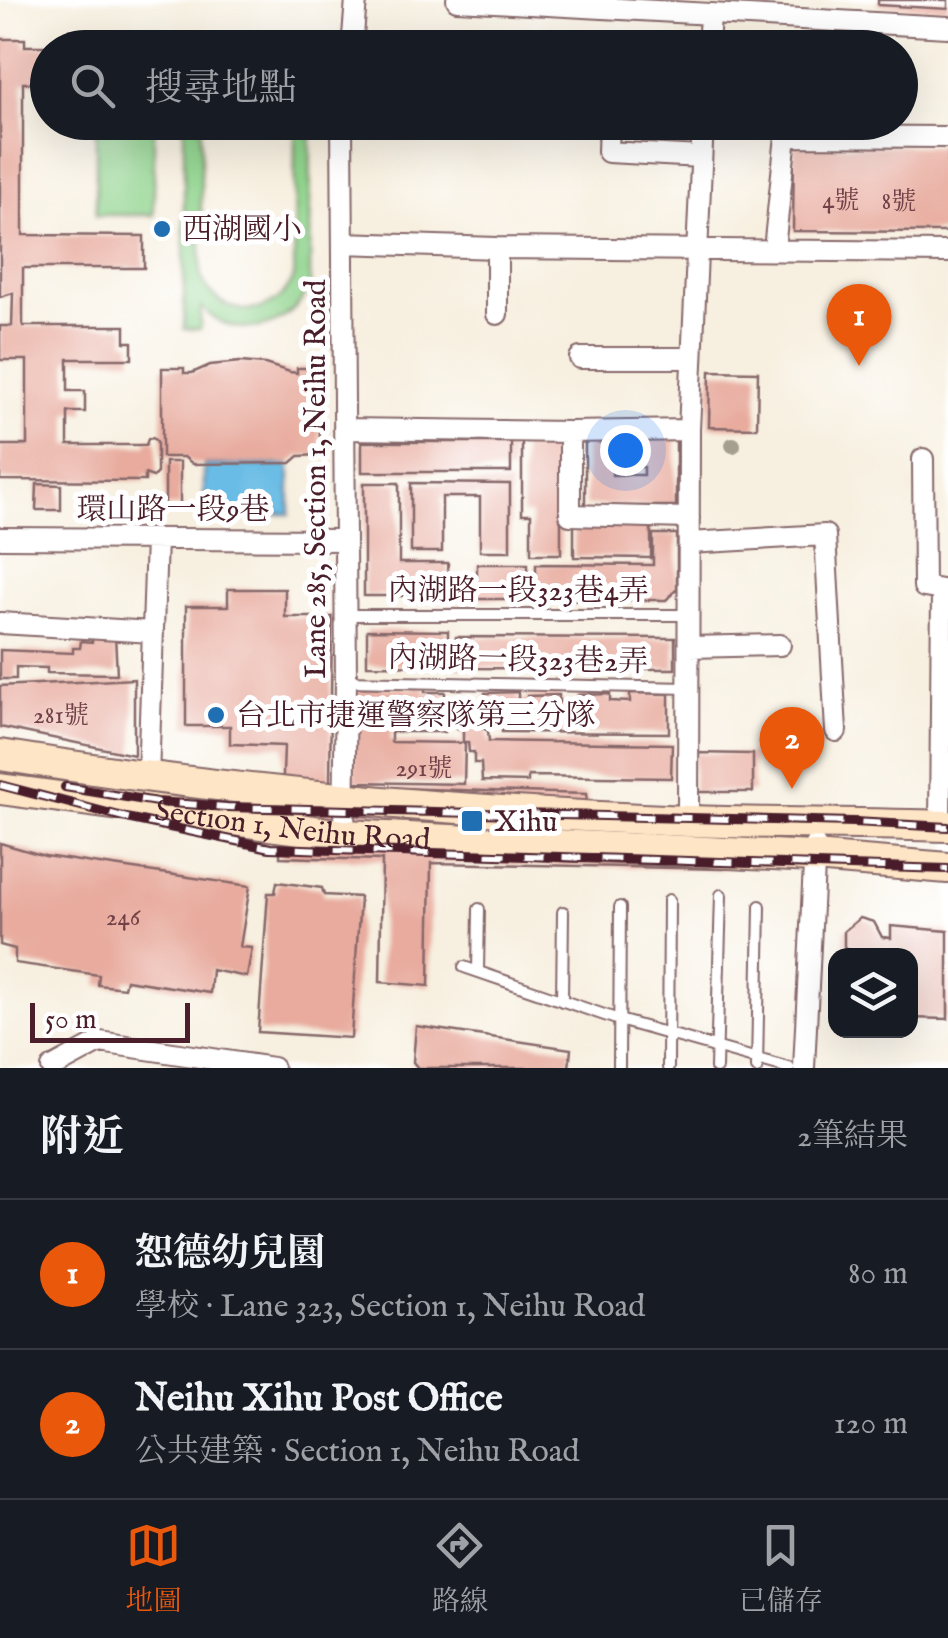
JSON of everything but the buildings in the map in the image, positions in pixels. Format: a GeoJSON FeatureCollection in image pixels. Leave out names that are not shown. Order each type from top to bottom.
{"type":"FeatureCollection","features":[{"type":"Feature","properties":{"kind":"main road","name":"Section 1, Neihu Road"},"geometry":{"type":"LineString","coordinates":[[0,755],[148,779],[345,799],[688,820],[944,826]]}},
{"type":"Feature","properties":{"kind":"main road","name":"Section 1, Neihu Road"},"geometry":{"type":"LineString","coordinates":[[0,788],[344,834],[948,868]]}},
{"type":"Feature","properties":{"kind":"street"},"geometry":{"type":"LineString","coordinates":[[354,30],[356,0]]}},
{"type":"Feature","properties":{"kind":"street"},"geometry":{"type":"LineString","coordinates":[[457,0],[948,27]]}},
{"type":"Feature","properties":{"kind":"street"},"geometry":{"type":"LineString","coordinates":[[709,30],[710,15]]}},
{"type":"Feature","properties":{"kind":"street"},"geometry":{"type":"LineString","coordinates":[[918,138],[948,138]]}},
{"type":"Feature","properties":{"kind":"street","name":"Lane 285, Section 1, Neihu Road"},"geometry":{"type":"LineString","coordinates":[[342,140],[344,834]]}},
{"type":"Feature","properties":{"kind":"street"},"geometry":{"type":"LineString","coordinates":[[608,140],[608,152],[701,156]]}},
{"type":"Feature","properties":{"kind":"street"},"geometry":{"type":"LineString","coordinates":[[688,820],[689,430],[702,140]]}},
{"type":"Feature","properties":{"kind":"street"},"geometry":{"type":"LineString","coordinates":[[774,250],[786,140]]}},
{"type":"Feature","properties":{"kind":"street"},"geometry":{"type":"LineString","coordinates":[[343,243],[948,252]]}},
{"type":"Feature","properties":{"kind":"street"},"geometry":{"type":"LineString","coordinates":[[497,314],[498,248]]}},
{"type":"Feature","properties":{"kind":"street"},"geometry":{"type":"LineString","coordinates":[[580,358],[692,358]]}},
{"type":"Feature","properties":{"kind":"street"},"geometry":{"type":"LineString","coordinates":[[344,429],[689,430]]}},
{"type":"Feature","properties":{"kind":"street"},"geometry":{"type":"LineString","coordinates":[[570,432],[570,514],[689,518]]}},
{"type":"Feature","properties":{"kind":"street"},"geometry":{"type":"LineString","coordinates":[[923,459],[924,588],[942,590],[944,826]]}},
{"type":"Feature","properties":{"kind":"street"},"geometry":{"type":"LineString","coordinates":[[689,543],[825,535],[836,731]]}},
{"type":"Feature","properties":{"kind":"street","name":"環山路一段9巷"},"geometry":{"type":"LineString","coordinates":[[0,538],[345,540]]}},
{"type":"Feature","properties":{"kind":"street"},"geometry":{"type":"LineString","coordinates":[[148,779],[156,540]]}},
{"type":"Feature","properties":{"kind":"street"},"geometry":{"type":"LineString","coordinates":[[0,623],[154,632]]}},
{"type":"Feature","properties":{"kind":"street"},"geometry":{"type":"LineString","coordinates":[[688,647],[780,645]]}},
{"type":"Feature","properties":{"kind":"street"},"geometry":{"type":"LineString","coordinates":[[804,1068],[816,823]]}},
{"type":"Feature","properties":{"kind":"street"},"geometry":{"type":"LineString","coordinates":[[52,1068],[100,1042],[273,1068]]}},
{"type":"Feature","properties":{"kind":"lane","name":"內湖路一段323巷4弄"},"geometry":{"type":"LineString","coordinates":[[346,615],[690,615]]}},
{"type":"Feature","properties":{"kind":"lane","name":"內湖路一段323巷2弄"},"geometry":{"type":"LineString","coordinates":[[346,681],[688,688]]}},
{"type":"Feature","properties":{"kind":"lane"},"geometry":{"type":"LineString","coordinates":[[716,1068],[721,896]]}},
{"type":"Feature","properties":{"kind":"lane"},"geometry":{"type":"LineString","coordinates":[[668,1068],[669,900]]}},
{"type":"Feature","properties":{"kind":"lane"},"geometry":{"type":"LineString","coordinates":[[757,1064],[760,906]]}},
{"type":"Feature","properties":{"kind":"lane"},"geometry":{"type":"LineString","coordinates":[[619,1068],[620,908]]}},
{"type":"Feature","properties":{"kind":"lane"},"geometry":{"type":"LineString","coordinates":[[478,972],[480,909]]}},
{"type":"Feature","properties":{"kind":"lane"},"geometry":{"type":"LineString","coordinates":[[562,1001],[563,912]]}},
{"type":"Feature","properties":{"kind":"lane"},"geometry":{"type":"LineString","coordinates":[[464,967],[757,1064],[789,1068]]}},
{"type":"Feature","properties":{"kind":"green space"},"geometry":{"type":"Polygon","coordinates":[[[96,140],[154,140],[154,215],[96,215],[96,140]]]}},
{"type":"Feature","properties":{"kind":"green space"},"geometry":{"type":"Polygon","coordinates":[[[184,140],[201,140],[201,276],[220,301],[247,310],[274,302],[294,277],[295,140],[311,140],[310,286],[301,301],[276,322],[245,328],[215,319],[201,307],[200,329],[184,329],[184,140]]]}},
{"type":"Feature","properties":{"kind":"water"},"geometry":{"type":"Polygon","coordinates":[[[204,465],[290,465],[290,514],[204,514],[204,465]]]}},
{"type":"Feature","properties":{"kind":"railway"},"geometry":{"type":"LineString","coordinates":[[0,785],[131,819],[270,848],[948,869]]}},
{"type":"Feature","properties":{"kind":"railway"},"geometry":{"type":"LineString","coordinates":[[65,787],[157,802],[227,807],[948,827]]}},
{"type":"Feature","properties":{"kind":"place","name":"西湖國小"},"geometry":{"type":"Point","coordinates":[162,229]}},
{"type":"Feature","properties":{"kind":"place","name":"恕德幼兒園"},"geometry":{"type":"Point","coordinates":[859,366]}},
{"type":"Feature","properties":{"kind":"place","name":"台北市捷運警察隊第三分隊"},"geometry":{"type":"Point","coordinates":[216,715]}},
{"type":"Feature","properties":{"kind":"place","name":"Neihu Xihu Post Office"},"geometry":{"type":"Point","coordinates":[792,789]}},
{"type":"Feature","properties":{"kind":"place","name":"Xihu"},"geometry":{"type":"Point","coordinates":[472,821]}}]}
